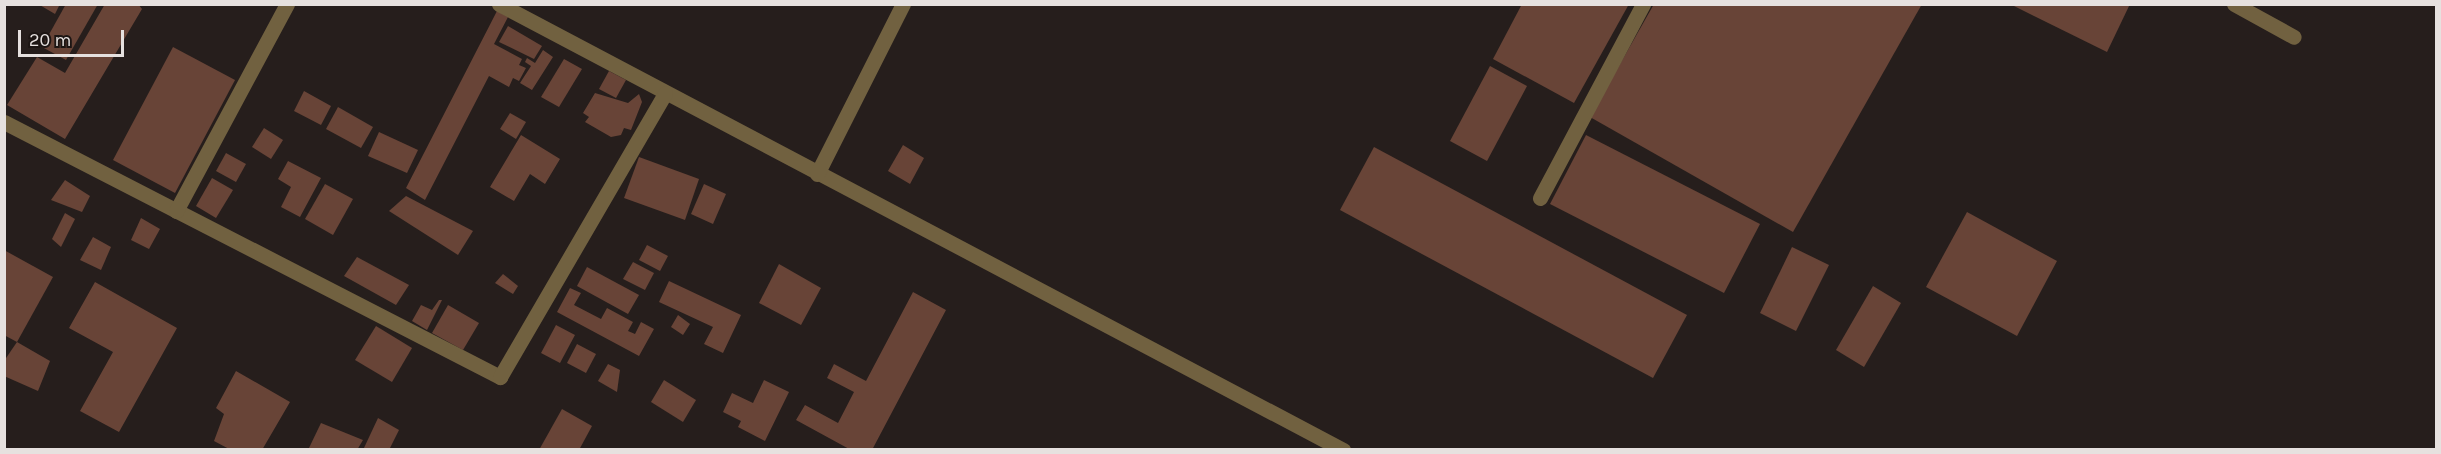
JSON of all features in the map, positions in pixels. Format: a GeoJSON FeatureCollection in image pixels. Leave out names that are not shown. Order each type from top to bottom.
{"type":"FeatureCollection","features":[{"type":"Feature","properties":{"kind":"street"},"geometry":{"type":"LineString","coordinates":[[176,211],[287,4]]}},
{"type":"Feature","properties":{"kind":"street"},"geometry":{"type":"LineString","coordinates":[[499,4],[1343,450]]}},
{"type":"Feature","properties":{"kind":"street"},"geometry":{"type":"LineString","coordinates":[[817,174],[903,4]]}},
{"type":"Feature","properties":{"kind":"street"},"geometry":{"type":"LineString","coordinates":[[1540,198],[1643,4]]}},
{"type":"Feature","properties":{"kind":"street"},"geometry":{"type":"LineString","coordinates":[[2234,4],[2294,37]]}},
{"type":"Feature","properties":{"kind":"street"},"geometry":{"type":"LineString","coordinates":[[4,122],[500,377],[665,93]]}},
{"type":"Feature","properties":{"kind":"building"},"geometry":{"type":"Polygon","coordinates":[[[38,4],[60,4],[55,14],[38,4]]]}},
{"type":"Feature","properties":{"kind":"building"},"geometry":{"type":"Polygon","coordinates":[[[66,4],[98,4],[66,60],[42,47],[66,4]]]}},
{"type":"Feature","properties":{"kind":"building"},"geometry":{"type":"Polygon","coordinates":[[[105,4],[138,4],[142,9],[65,139],[7,105],[37,57],[65,73],[105,4]]]}},
{"type":"Feature","properties":{"kind":"building"},"geometry":{"type":"Polygon","coordinates":[[[1522,4],[1629,4],[1574,103],[1493,59],[1522,4]]]}},
{"type":"Feature","properties":{"kind":"building"},"geometry":{"type":"Polygon","coordinates":[[[1654,4],[1922,4],[1793,232],[1590,117],[1654,4]]]}},
{"type":"Feature","properties":{"kind":"building"},"geometry":{"type":"Polygon","coordinates":[[[2010,4],[2130,4],[2107,52],[2010,4]]]}},
{"type":"Feature","properties":{"kind":"building"},"geometry":{"type":"Polygon","coordinates":[[[497,11],[508,17],[494,44],[522,59],[519,65],[526,68],[519,81],[513,78],[509,87],[489,76],[425,200],[406,188],[497,11]]]}},
{"type":"Feature","properties":{"kind":"building"},"geometry":{"type":"Polygon","coordinates":[[[508,26],[542,46],[534,59],[499,42],[508,26]]]}},
{"type":"Feature","properties":{"kind":"building"},"geometry":{"type":"Polygon","coordinates":[[[173,47],[235,80],[175,193],[113,160],[173,47]]]}},
{"type":"Feature","properties":{"kind":"building"},"geometry":{"type":"Polygon","coordinates":[[[543,50],[553,57],[532,90],[520,83],[531,66],[525,62],[527,58],[535,63],[543,50]]]}},
{"type":"Feature","properties":{"kind":"building"},"geometry":{"type":"Polygon","coordinates":[[[564,59],[582,69],[559,107],[541,97],[564,59]]]}},
{"type":"Feature","properties":{"kind":"building"},"geometry":{"type":"Polygon","coordinates":[[[1490,66],[1527,86],[1487,161],[1450,141],[1490,66]]]}},
{"type":"Feature","properties":{"kind":"building"},"geometry":{"type":"Polygon","coordinates":[[[609,71],[626,80],[616,98],[599,89],[609,71]]]}},
{"type":"Feature","properties":{"kind":"building"},"geometry":{"type":"Polygon","coordinates":[[[304,91],[331,106],[321,125],[294,111],[304,91]]]}},
{"type":"Feature","properties":{"kind":"building"},"geometry":{"type":"Polygon","coordinates":[[[595,93],[628,103],[639,94],[642,102],[631,130],[624,128],[621,135],[611,137],[585,122],[589,117],[583,113],[595,93]]]}},
{"type":"Feature","properties":{"kind":"building"},"geometry":{"type":"Polygon","coordinates":[[[338,107],[373,127],[361,148],[326,129],[338,107]]]}},
{"type":"Feature","properties":{"kind":"building"},"geometry":{"type":"Polygon","coordinates":[[[510,113],[526,122],[516,139],[500,129],[510,113]]]}},
{"type":"Feature","properties":{"kind":"building"},"geometry":{"type":"Polygon","coordinates":[[[264,128],[283,140],[271,159],[252,147],[264,128]]]}},
{"type":"Feature","properties":{"kind":"building"},"geometry":{"type":"Polygon","coordinates":[[[379,132],[418,150],[407,173],[368,156],[379,132]]]}},
{"type":"Feature","properties":{"kind":"building"},"geometry":{"type":"Polygon","coordinates":[[[521,135],[560,159],[545,184],[530,174],[514,201],[490,187],[521,135]]]}},
{"type":"Feature","properties":{"kind":"building"},"geometry":{"type":"Polygon","coordinates":[[[1586,135],[1760,224],[1724,293],[1550,204],[1586,135]]]}},
{"type":"Feature","properties":{"kind":"building"},"geometry":{"type":"Polygon","coordinates":[[[903,145],[924,158],[910,184],[888,171],[903,145]]]}},
{"type":"Feature","properties":{"kind":"building"},"geometry":{"type":"Polygon","coordinates":[[[1374,147],[1687,315],[1653,378],[1340,210],[1374,147]]]}},
{"type":"Feature","properties":{"kind":"building"},"geometry":{"type":"Polygon","coordinates":[[[226,153],[246,164],[236,182],[216,171],[226,153]]]}},
{"type":"Feature","properties":{"kind":"building"},"geometry":{"type":"Polygon","coordinates":[[[639,157],[699,179],[685,220],[624,198],[639,157]]]}},
{"type":"Feature","properties":{"kind":"building"},"geometry":{"type":"Polygon","coordinates":[[[288,161],[321,178],[300,217],[281,207],[291,187],[278,179],[288,161]]]}},
{"type":"Feature","properties":{"kind":"building"},"geometry":{"type":"Polygon","coordinates":[[[212,178],[233,190],[216,218],[196,206],[212,178]]]}},
{"type":"Feature","properties":{"kind":"building"},"geometry":{"type":"Polygon","coordinates":[[[65,180],[90,196],[82,212],[51,200],[65,180]]]}},
{"type":"Feature","properties":{"kind":"building"},"geometry":{"type":"Polygon","coordinates":[[[325,184],[353,199],[333,235],[305,219],[325,184]]]}},
{"type":"Feature","properties":{"kind":"building"},"geometry":{"type":"Polygon","coordinates":[[[704,184],[726,194],[713,224],[691,214],[704,184]]]}},
{"type":"Feature","properties":{"kind":"building"},"geometry":{"type":"Polygon","coordinates":[[[406,196],[473,231],[458,255],[389,211],[406,196]]]}},
{"type":"Feature","properties":{"kind":"building"},"geometry":{"type":"Polygon","coordinates":[[[1967,212],[2057,261],[2017,336],[1926,287],[1967,212]]]}},
{"type":"Feature","properties":{"kind":"building"},"geometry":{"type":"Polygon","coordinates":[[[65,213],[75,219],[61,247],[52,239],[65,213]]]}},
{"type":"Feature","properties":{"kind":"building"},"geometry":{"type":"Polygon","coordinates":[[[141,218],[160,229],[149,249],[131,240],[141,218]]]}},
{"type":"Feature","properties":{"kind":"building"},"geometry":{"type":"Polygon","coordinates":[[[93,237],[111,247],[101,270],[80,260],[93,237]]]}},
{"type":"Feature","properties":{"kind":"building"},"geometry":{"type":"Polygon","coordinates":[[[647,245],[668,256],[660,271],[639,260],[647,245]]]}},
{"type":"Feature","properties":{"kind":"building"},"geometry":{"type":"Polygon","coordinates":[[[1792,247],[1829,265],[1796,331],[1760,313],[1792,247]]]}},
{"type":"Feature","properties":{"kind":"building"},"geometry":{"type":"Polygon","coordinates":[[[4,250],[53,277],[17,342],[4,335],[4,250]]]}},
{"type":"Feature","properties":{"kind":"building"},"geometry":{"type":"Polygon","coordinates":[[[357,257],[409,285],[396,305],[344,276],[357,257]]]}},
{"type":"Feature","properties":{"kind":"building"},"geometry":{"type":"Polygon","coordinates":[[[633,262],[654,273],[645,290],[623,279],[633,262]]]}},
{"type":"Feature","properties":{"kind":"building"},"geometry":{"type":"Polygon","coordinates":[[[779,264],[821,288],[801,325],[759,303],[779,264]]]}},
{"type":"Feature","properties":{"kind":"building"},"geometry":{"type":"Polygon","coordinates":[[[587,267],[639,295],[628,314],[577,286],[587,267]]]}},
{"type":"Feature","properties":{"kind":"building"},"geometry":{"type":"Polygon","coordinates":[[[503,274],[518,286],[513,294],[495,283],[503,274]]]}},
{"type":"Feature","properties":{"kind":"building"},"geometry":{"type":"Polygon","coordinates":[[[669,281],[741,315],[723,353],[704,344],[713,327],[659,302],[669,281]]]}},
{"type":"Feature","properties":{"kind":"building"},"geometry":{"type":"Polygon","coordinates":[[[95,282],[177,328],[119,432],[80,411],[113,352],[69,328],[95,282]]]}},
{"type":"Feature","properties":{"kind":"building"},"geometry":{"type":"Polygon","coordinates":[[[1873,286],[1901,303],[1864,367],[1836,350],[1873,286]]]}},
{"type":"Feature","properties":{"kind":"building"},"geometry":{"type":"Polygon","coordinates":[[[570,288],[581,293],[574,305],[601,319],[607,308],[633,322],[628,331],[635,334],[641,322],[654,329],[639,356],[557,312],[570,288]]]}},
{"type":"Feature","properties":{"kind":"building"},"geometry":{"type":"Polygon","coordinates":[[[913,292],[946,310],[872,450],[851,450],[796,420],[805,405],[838,423],[854,392],[827,378],[834,364],[866,381],[913,292]]]}},
{"type":"Feature","properties":{"kind":"building"},"geometry":{"type":"Polygon","coordinates":[[[439,300],[442,300],[427,330],[412,321],[421,305],[432,310],[439,300]]]}},
{"type":"Feature","properties":{"kind":"building"},"geometry":{"type":"Polygon","coordinates":[[[448,305],[479,323],[463,350],[432,333],[448,305]]]}},
{"type":"Feature","properties":{"kind":"building"},"geometry":{"type":"Polygon","coordinates":[[[678,315],[690,324],[683,335],[671,327],[678,315]]]}},
{"type":"Feature","properties":{"kind":"building"},"geometry":{"type":"Polygon","coordinates":[[[556,325],[575,335],[560,363],[541,353],[556,325]]]}},
{"type":"Feature","properties":{"kind":"building"},"geometry":{"type":"Polygon","coordinates":[[[376,326],[412,348],[392,382],[355,360],[376,326]]]}},
{"type":"Feature","properties":{"kind":"building"},"geometry":{"type":"Polygon","coordinates":[[[17,342],[50,361],[38,391],[4,376],[4,361],[17,342]]]}},
{"type":"Feature","properties":{"kind":"building"},"geometry":{"type":"Polygon","coordinates":[[[577,344],[596,354],[586,373],[567,363],[577,344]]]}},
{"type":"Feature","properties":{"kind":"building"},"geometry":{"type":"Polygon","coordinates":[[[608,364],[620,370],[617,392],[598,381],[608,364]]]}},
{"type":"Feature","properties":{"kind":"building"},"geometry":{"type":"Polygon","coordinates":[[[236,371],[290,402],[262,450],[231,450],[214,441],[224,414],[216,408],[236,371]]]}},
{"type":"Feature","properties":{"kind":"building"},"geometry":{"type":"Polygon","coordinates":[[[664,380],[696,400],[683,422],[651,402],[664,380]]]}},
{"type":"Feature","properties":{"kind":"building"},"geometry":{"type":"Polygon","coordinates":[[[764,380],[789,392],[765,441],[738,427],[741,421],[723,412],[732,393],[753,403],[764,380]]]}},
{"type":"Feature","properties":{"kind":"building"},"geometry":{"type":"Polygon","coordinates":[[[562,409],[592,426],[579,450],[539,450],[562,409]]]}},
{"type":"Feature","properties":{"kind":"building"},"geometry":{"type":"Polygon","coordinates":[[[378,418],[399,430],[389,450],[363,450],[378,418]]]}},
{"type":"Feature","properties":{"kind":"building"},"geometry":{"type":"Polygon","coordinates":[[[321,423],[363,440],[357,450],[308,450],[321,423]]]}}]}
